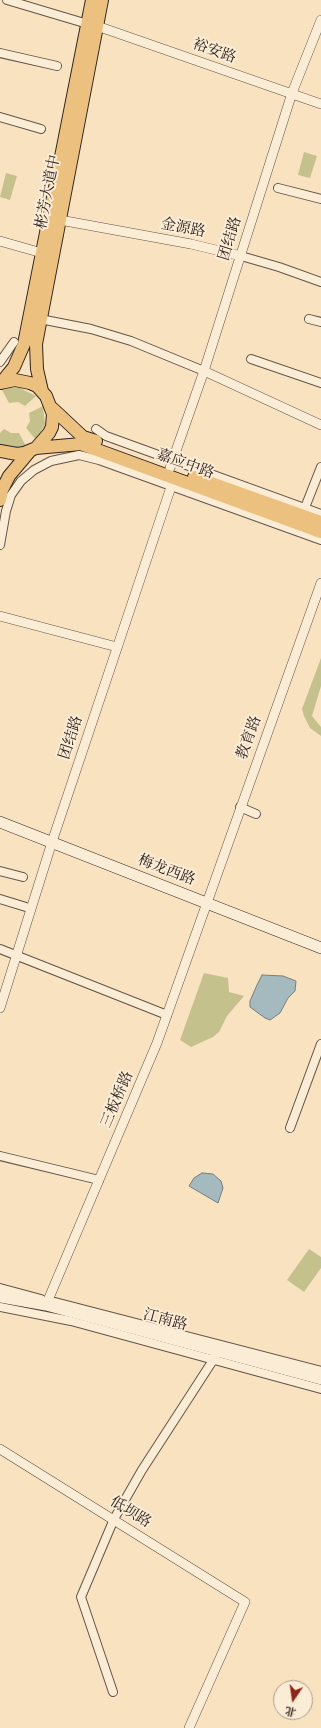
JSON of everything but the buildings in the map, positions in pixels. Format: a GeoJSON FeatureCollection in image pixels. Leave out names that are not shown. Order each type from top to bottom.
{"type":"FeatureCollection","features":[{"type":"Feature","properties":{"kind":"main road","name":"彬芳大道中"},"geometry":{"type":"LineString","coordinates":[[0,383],[14,368],[24,344],[92,0]]}},
{"type":"Feature","properties":{"kind":"main road","name":"彬芳大道中"},"geometry":{"type":"LineString","coordinates":[[42,391],[37,369],[36,344],[102,0]]}},
{"type":"Feature","properties":{"kind":"main road"},"geometry":{"type":"LineString","coordinates":[[0,383],[8,381],[23,381],[30,383],[42,391]]}},
{"type":"Feature","properties":{"kind":"main road","name":"嘉应中路"},"geometry":{"type":"LineString","coordinates":[[42,391],[52,408],[83,437],[171,477],[321,522]]}},
{"type":"Feature","properties":{"kind":"main road"},"geometry":{"type":"LineString","coordinates":[[0,500],[2,490],[9,476],[33,450],[46,439],[52,427],[52,408]]}},
{"type":"Feature","properties":{"kind":"main road","name":"嘉应中路"},"geometry":{"type":"LineString","coordinates":[[0,451],[17,454],[33,450],[81,444],[321,532]]}},
{"type":"Feature","properties":{"kind":"main road","name":"梅龙西路"},"geometry":{"type":"LineString","coordinates":[[0,822],[321,948]]}},
{"type":"Feature","properties":{"kind":"main road","name":"江南路"},"geometry":{"type":"LineString","coordinates":[[0,1297],[47,1302],[216,1356],[321,1379]]}},
{"type":"Feature","properties":{"kind":"street"},"geometry":{"type":"LineString","coordinates":[[7,0],[97,26]]}},
{"type":"Feature","properties":{"kind":"street","name":"团结路"},"geometry":{"type":"LineString","coordinates":[[0,1008],[52,842],[117,647],[292,94],[321,20]]}},
{"type":"Feature","properties":{"kind":"street","name":"裕安路"},"geometry":{"type":"LineString","coordinates":[[97,26],[321,104]]}},
{"type":"Feature","properties":{"kind":"street"},"geometry":{"type":"LineString","coordinates":[[0,53],[57,66]]}},
{"type":"Feature","properties":{"kind":"street"},"geometry":{"type":"LineString","coordinates":[[0,117],[41,129]]}},
{"type":"Feature","properties":{"kind":"street"},"geometry":{"type":"LineString","coordinates":[[278,188],[321,199]]}},
{"type":"Feature","properties":{"kind":"street","name":"金源路"},"geometry":{"type":"LineString","coordinates":[[60,220],[191,244],[241,256],[321,282]]}},
{"type":"Feature","properties":{"kind":"street"},"geometry":{"type":"LineString","coordinates":[[0,241],[42,253]]}},
{"type":"Feature","properties":{"kind":"street"},"geometry":{"type":"LineString","coordinates":[[40,319],[91,329],[131,341],[204,371],[321,425]]}},
{"type":"Feature","properties":{"kind":"street"},"geometry":{"type":"LineString","coordinates":[[309,319],[321,322]]}},
{"type":"Feature","properties":{"kind":"street"},"geometry":{"type":"LineString","coordinates":[[0,362],[14,342]]}},
{"type":"Feature","properties":{"kind":"street"},"geometry":{"type":"LineString","coordinates":[[251,359],[321,383]]}},
{"type":"Feature","properties":{"kind":"street"},"geometry":{"type":"LineString","coordinates":[[96,429],[106,436],[321,514]]}},
{"type":"Feature","properties":{"kind":"street"},"geometry":{"type":"LineString","coordinates":[[0,545],[6,511],[11,495],[21,481],[34,470],[51,461],[79,455],[171,477],[321,540]]}},
{"type":"Feature","properties":{"kind":"street"},"geometry":{"type":"LineString","coordinates":[[306,505],[321,467]]}},
{"type":"Feature","properties":{"kind":"street","name":"教育路"},"geometry":{"type":"LineString","coordinates":[[207,903],[321,583]]}},
{"type":"Feature","properties":{"kind":"street"},"geometry":{"type":"LineString","coordinates":[[0,616],[117,647]]}},
{"type":"Feature","properties":{"kind":"street"},"geometry":{"type":"LineString","coordinates":[[240,807],[256,814]]}},
{"type":"Feature","properties":{"kind":"street"},"geometry":{"type":"LineString","coordinates":[[0,871],[23,877]]}},
{"type":"Feature","properties":{"kind":"street"},"geometry":{"type":"LineString","coordinates":[[0,899],[26,908]]}},
{"type":"Feature","properties":{"kind":"street","name":"三板桥路"},"geometry":{"type":"LineString","coordinates":[[47,1302],[157,1043],[207,903]]}},
{"type":"Feature","properties":{"kind":"street"},"geometry":{"type":"LineString","coordinates":[[0,949],[167,1015]]}},
{"type":"Feature","properties":{"kind":"street"},"geometry":{"type":"LineString","coordinates":[[290,1128],[321,1044]]}},
{"type":"Feature","properties":{"kind":"street"},"geometry":{"type":"LineString","coordinates":[[0,1156],[99,1180]]}},
{"type":"Feature","properties":{"kind":"street"},"geometry":{"type":"LineString","coordinates":[[0,1288],[47,1302],[321,1371]]}},
{"type":"Feature","properties":{"kind":"street"},"geometry":{"type":"LineString","coordinates":[[0,1307],[71,1321],[216,1356],[321,1389]]}},
{"type":"Feature","properties":{"kind":"street"},"geometry":{"type":"LineString","coordinates":[[113,1692],[81,1597],[114,1519],[142,1470],[216,1356]]}},
{"type":"Feature","properties":{"kind":"street","name":"低坝路"},"geometry":{"type":"LineString","coordinates":[[0,1449],[245,1602],[189,1728]]}},
{"type":"Feature","properties":{"kind":"shaded area"},"geometry":{"type":"Polygon","coordinates":[[[304,152],[317,156],[310,178],[298,175],[304,152]]]}},
{"type":"Feature","properties":{"kind":"shaded area"},"geometry":{"type":"Polygon","coordinates":[[[6,173],[17,176],[10,200],[0,197],[6,173]]]}},
{"type":"Feature","properties":{"kind":"shaded area"},"geometry":{"type":"Polygon","coordinates":[[[8,388],[20,388],[36,396],[25,406],[18,402],[9,403],[2,390],[8,388]]]}},
{"type":"Feature","properties":{"kind":"shaded area"},"geometry":{"type":"Polygon","coordinates":[[[43,406],[45,424],[36,440],[26,428],[30,421],[29,413],[43,406]]]}},
{"type":"Feature","properties":{"kind":"shaded area"},"geometry":{"type":"Polygon","coordinates":[[[4,429],[11,433],[19,433],[26,446],[21,448],[0,445],[0,433],[4,429]]]}},
{"type":"Feature","properties":{"kind":"shaded area"},"geometry":{"type":"Polygon","coordinates":[[[321,658],[321,686],[312,716],[321,727],[321,736],[310,728],[302,709],[321,658]]]}},
{"type":"Feature","properties":{"kind":"shaded area"},"geometry":{"type":"Polygon","coordinates":[[[204,973],[228,978],[229,992],[244,996],[227,1016],[219,1032],[213,1037],[191,1047],[180,1040],[204,973]]]}},
{"type":"Feature","properties":{"kind":"shaded area"},"geometry":{"type":"Polygon","coordinates":[[[309,1249],[321,1257],[321,1268],[304,1292],[287,1280],[309,1249]]]}},
{"type":"Feature","properties":{"kind":"water"},"geometry":{"type":"Polygon","coordinates":[[[262,975],[283,976],[296,981],[295,991],[288,998],[280,1013],[270,1020],[250,1007],[250,1001],[262,975]]]}},
{"type":"Feature","properties":{"kind":"water"},"geometry":{"type":"Polygon","coordinates":[[[202,1173],[213,1174],[221,1181],[223,1188],[218,1203],[189,1186],[194,1178],[202,1173]]]}}]}
